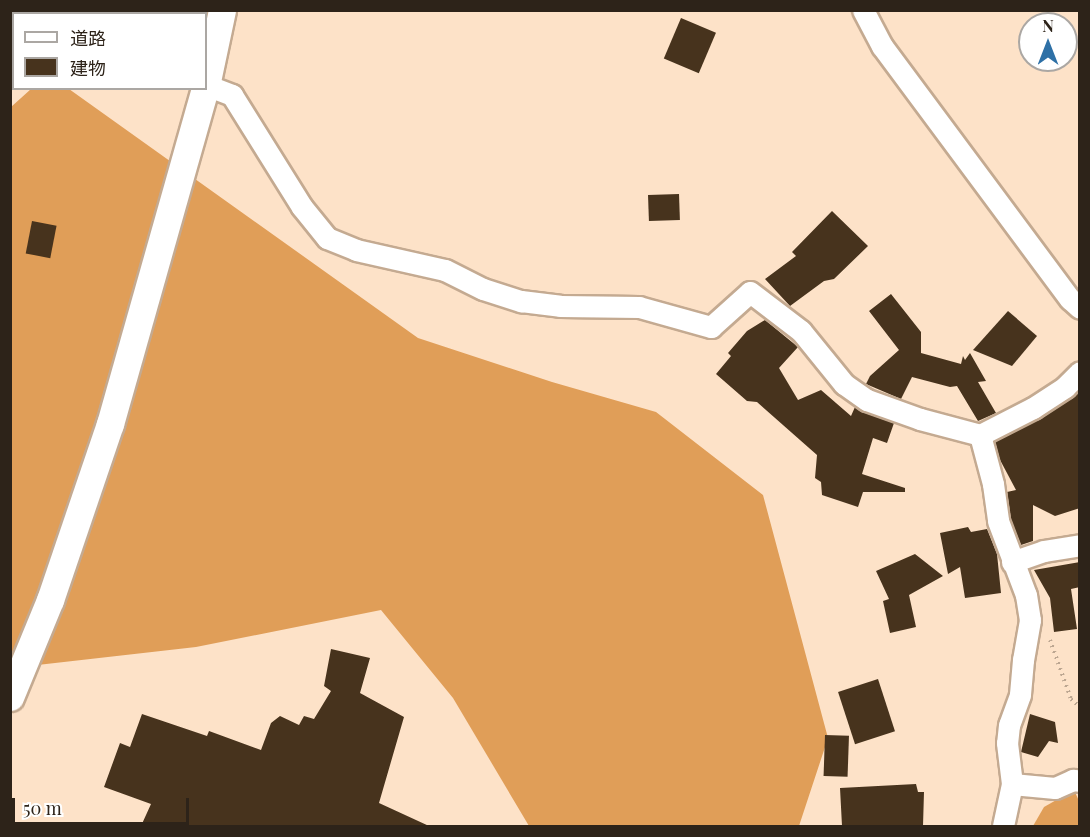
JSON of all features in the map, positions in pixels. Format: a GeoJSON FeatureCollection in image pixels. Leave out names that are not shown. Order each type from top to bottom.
{"type":"FeatureCollection","features":[{"type":"Feature","properties":{"kind":"street"},"geometry":{"type":"LineString","coordinates":[[207,77],[222,10]]}},
{"type":"Feature","properties":{"kind":"street"},"geometry":{"type":"LineString","coordinates":[[863,10],[882,46],[1070,299],[1080,308]]}},
{"type":"Feature","properties":{"kind":"street"},"geometry":{"type":"LineString","coordinates":[[207,87],[232,95],[302,207],[327,237],[356,250],[445,270],[483,289],[520,301],[560,306],[639,307],[711,327],[750,292],[801,331],[844,384],[867,400],[920,419],[980,435],[1033,408],[1065,387],[1080,372]]}},
{"type":"Feature","properties":{"kind":"street"},"geometry":{"type":"LineString","coordinates":[[10,697],[50,600],[94,474],[135,340],[204,90]]}},
{"type":"Feature","properties":{"kind":"street"},"geometry":{"type":"LineString","coordinates":[[980,435],[993,484],[998,521],[1026,596],[1030,621],[1020,695],[1007,743],[1012,784],[1003,826]]}},
{"type":"Feature","properties":{"kind":"street"},"geometry":{"type":"LineString","coordinates":[[1012,562],[1044,551],[1080,544]]}},
{"type":"Feature","properties":{"kind":"street"},"geometry":{"type":"LineString","coordinates":[[1012,784],[1055,788],[1073,780],[1080,781]]}},
{"type":"Feature","properties":{"kind":"path"},"geometry":{"type":"LineString","coordinates":[[1030,621],[1048,634],[1071,699],[1080,707]]}},
{"type":"Feature","properties":{"kind":"shaded area"},"geometry":{"type":"Polygon","coordinates":[[[30,90],[70,90],[418,338],[552,382],[656,412],[763,495],[828,738],[799,826],[529,826],[453,698],[381,610],[196,647],[11,668],[11,107],[30,90]]]}},
{"type":"Feature","properties":{"kind":"shaded area"},"geometry":{"type":"Polygon","coordinates":[[[1074,790],[1079,801],[1079,826],[1033,826],[1044,807],[1074,790]]]}},
{"type":"Feature","properties":{"kind":"building"},"geometry":{"type":"Polygon","coordinates":[[[681,18],[716,33],[699,73],[664,59],[681,18]]]}},
{"type":"Feature","properties":{"kind":"building"},"geometry":{"type":"Polygon","coordinates":[[[679,194],[680,220],[649,221],[648,195],[679,194]]]}},
{"type":"Feature","properties":{"kind":"building"},"geometry":{"type":"Polygon","coordinates":[[[832,211],[868,246],[834,279],[824,281],[790,306],[765,279],[796,256],[792,252],[832,211]]]}},
{"type":"Feature","properties":{"kind":"building"},"geometry":{"type":"Polygon","coordinates":[[[32,221],[57,226],[50,258],[26,253],[32,221]]]}},
{"type":"Feature","properties":{"kind":"building"},"geometry":{"type":"Polygon","coordinates":[[[891,294],[921,332],[921,353],[961,364],[963,356],[965,360],[970,353],[986,381],[978,382],[996,413],[978,421],[957,386],[950,387],[912,377],[901,399],[866,384],[870,376],[899,350],[869,311],[891,294]]]}},
{"type":"Feature","properties":{"kind":"building"},"geometry":{"type":"Polygon","coordinates":[[[1008,311],[1037,336],[1012,366],[973,350],[1008,311]]]}},
{"type":"Feature","properties":{"kind":"building"},"geometry":{"type":"Polygon","coordinates":[[[765,320],[798,347],[779,368],[798,400],[821,390],[851,416],[855,407],[894,423],[887,443],[873,438],[862,474],[905,488],[905,492],[863,492],[858,507],[822,495],[821,482],[815,478],[817,455],[757,402],[747,401],[716,374],[731,356],[728,353],[747,331],[765,320]]]}},
{"type":"Feature","properties":{"kind":"building"},"geometry":{"type":"Polygon","coordinates":[[[1080,391],[1080,508],[1055,516],[1033,505],[1033,541],[1021,545],[1010,518],[1007,492],[1016,490],[999,458],[995,442],[1040,419],[1080,391]]]}},
{"type":"Feature","properties":{"kind":"building"},"geometry":{"type":"Polygon","coordinates":[[[968,527],[971,532],[987,529],[997,554],[1001,593],[965,598],[960,567],[948,574],[940,533],[968,527]]]}},
{"type":"Feature","properties":{"kind":"building"},"geometry":{"type":"Polygon","coordinates":[[[915,554],[943,576],[909,595],[916,627],[890,633],[883,601],[889,599],[876,571],[915,554]]]}},
{"type":"Feature","properties":{"kind":"building"},"geometry":{"type":"Polygon","coordinates":[[[1080,562],[1080,587],[1071,589],[1077,629],[1054,632],[1050,598],[1034,570],[1080,562]]]}},
{"type":"Feature","properties":{"kind":"building"},"geometry":{"type":"Polygon","coordinates":[[[331,649],[370,658],[360,693],[404,717],[379,803],[429,826],[141,826],[151,804],[104,787],[120,743],[130,747],[142,714],[207,736],[209,731],[261,750],[271,723],[280,716],[299,725],[304,716],[314,719],[331,691],[324,686],[331,649]]]}},
{"type":"Feature","properties":{"kind":"building"},"geometry":{"type":"Polygon","coordinates":[[[878,679],[895,731],[855,744],[838,692],[878,679]]]}},
{"type":"Feature","properties":{"kind":"building"},"geometry":{"type":"Polygon","coordinates":[[[1030,714],[1055,722],[1058,743],[1049,741],[1038,757],[1021,752],[1030,714]]]}},
{"type":"Feature","properties":{"kind":"building"},"geometry":{"type":"Polygon","coordinates":[[[825,735],[849,736],[848,777],[824,776],[825,735]]]}},
{"type":"Feature","properties":{"kind":"building"},"geometry":{"type":"Polygon","coordinates":[[[916,784],[918,792],[924,792],[923,826],[842,826],[840,788],[916,784]]]}}]}
